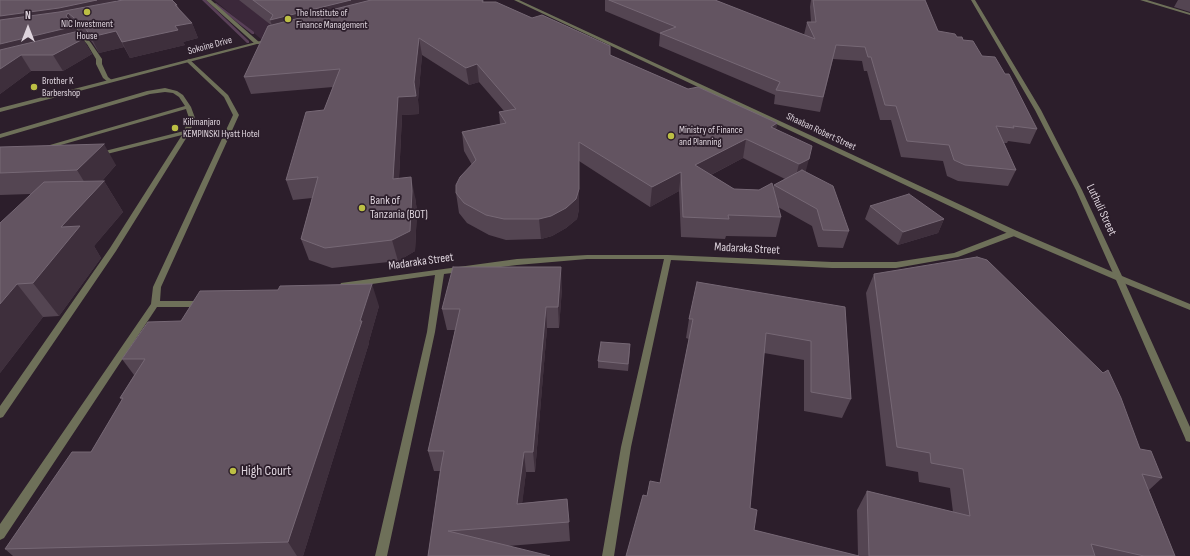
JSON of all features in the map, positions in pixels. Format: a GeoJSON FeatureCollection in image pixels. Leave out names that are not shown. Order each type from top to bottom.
{"type":"FeatureCollection","features":[{"type":"Feature","properties":{"kind":"street"},"geometry":{"type":"LineString","coordinates":[[208,0],[257,43]]}},
{"type":"Feature","properties":{"kind":"street","name":"Shaaban Robert Street"},"geometry":{"type":"LineString","coordinates":[[516,0],[1014,233],[1190,307]]}},
{"type":"Feature","properties":{"kind":"street","name":"Luthuli Street"},"geometry":{"type":"LineString","coordinates":[[974,0],[1038,110],[1079,190],[1190,438]]}},
{"type":"Feature","properties":{"kind":"street"},"geometry":{"type":"LineString","coordinates":[[1142,0],[1190,14]]}},
{"type":"Feature","properties":{"kind":"street"},"geometry":{"type":"LineString","coordinates":[[77,30],[89,43],[99,59],[99,64],[106,78],[110,81]]}},
{"type":"Feature","properties":{"kind":"street","name":"Sokoine Drive"},"geometry":{"type":"LineString","coordinates":[[0,110],[272,39]]}},
{"type":"Feature","properties":{"kind":"street"},"geometry":{"type":"LineString","coordinates":[[82,45],[89,43]]}},
{"type":"Feature","properties":{"kind":"street"},"geometry":{"type":"LineString","coordinates":[[0,534],[156,304],[157,287],[236,115],[226,96],[189,61]]}},
{"type":"Feature","properties":{"kind":"street"},"geometry":{"type":"LineString","coordinates":[[0,136],[149,92],[165,90],[175,92],[181,96],[188,107],[192,118],[187,132],[114,249],[0,414]]}},
{"type":"Feature","properties":{"kind":"street"},"geometry":{"type":"LineString","coordinates":[[38,150],[188,107]]}},
{"type":"Feature","properties":{"kind":"street"},"geometry":{"type":"LineString","coordinates":[[90,156],[187,132]]}},
{"type":"Feature","properties":{"kind":"street","name":"Madaraka Street"},"geometry":{"type":"LineString","coordinates":[[340,286],[517,262],[587,256],[668,256],[832,266],[896,265],[954,255],[1014,233]]}},
{"type":"Feature","properties":{"kind":"street"},"geometry":{"type":"LineString","coordinates":[[608,556],[626,447],[668,256]]}},
{"type":"Feature","properties":{"kind":"street"},"geometry":{"type":"LineString","coordinates":[[381,556],[432,332],[440,272]]}},
{"type":"Feature","properties":{"kind":"street"},"geometry":{"type":"LineString","coordinates":[[156,304],[199,305],[212,303]]}},
{"type":"Feature","properties":{"kind":"shaded area","name":"The Institute of Finance Management"},"geometry":{"type":"Polygon","coordinates":[[[214,0],[415,0],[261,39],[214,0]]]}},
{"type":"Feature","properties":{"kind":"building"},"geometry":{"type":"Polygon","coordinates":[[[0,0],[97,0],[59,8],[0,16],[0,0]]]}},
{"type":"Feature","properties":{"kind":"building"},"geometry":{"type":"Polygon","coordinates":[[[123,0],[172,0],[192,23],[175,26],[178,30],[122,42],[116,31],[91,37],[84,26],[68,13],[66,16],[75,26],[0,44],[0,20],[59,12],[123,0]]]}},
{"type":"Feature","properties":{"kind":"building"},"geometry":{"type":"Polygon","coordinates":[[[253,0],[351,0],[270,20],[273,15],[253,0]]]}},
{"type":"Feature","properties":{"kind":"building"},"geometry":{"type":"Polygon","coordinates":[[[371,0],[483,0],[482,2],[496,2],[532,18],[542,15],[610,46],[610,55],[688,89],[698,87],[777,123],[771,127],[812,146],[809,159],[799,164],[746,139],[695,165],[734,189],[759,190],[772,183],[781,217],[728,215],[729,219],[683,217],[681,172],[652,187],[579,142],[579,189],[576,199],[566,208],[551,216],[539,219],[504,219],[486,215],[464,203],[456,193],[456,185],[460,177],[476,160],[462,132],[506,123],[499,112],[516,109],[477,64],[466,68],[419,38],[414,82],[416,96],[398,97],[393,179],[411,177],[412,191],[410,231],[392,240],[325,248],[301,239],[318,177],[286,180],[306,112],[324,110],[340,69],[244,77],[268,26],[371,0]]]}},
{"type":"Feature","properties":{"kind":"building"},"geometry":{"type":"Polygon","coordinates":[[[609,0],[715,0],[815,39],[807,22],[816,22],[813,0],[925,0],[938,31],[955,34],[957,37],[962,37],[963,40],[973,41],[982,56],[995,57],[1005,74],[1009,74],[1037,129],[1013,126],[1014,128],[996,126],[1016,170],[965,165],[954,160],[949,145],[907,141],[896,106],[885,105],[871,57],[868,57],[865,47],[836,45],[823,97],[776,90],[780,82],[660,33],[676,27],[609,0]]]}},
{"type":"Feature","properties":{"kind":"building"},"geometry":{"type":"Polygon","coordinates":[[[79,31],[83,39],[53,55],[21,55],[0,69],[0,50],[79,31]]]}},
{"type":"Feature","properties":{"kind":"building"},"geometry":{"type":"Polygon","coordinates":[[[104,144],[77,170],[0,173],[0,147],[104,144]]]}},
{"type":"Feature","properties":{"kind":"building"},"geometry":{"type":"Polygon","coordinates":[[[802,170],[833,186],[849,231],[823,230],[817,209],[774,185],[802,170]]]}},
{"type":"Feature","properties":{"kind":"building"},"geometry":{"type":"Polygon","coordinates":[[[104,181],[61,227],[80,226],[33,283],[17,284],[0,304],[0,223],[44,182],[104,181]]]}},
{"type":"Feature","properties":{"kind":"building"},"geometry":{"type":"Polygon","coordinates":[[[909,194],[944,219],[903,232],[870,206],[909,194]]]}},
{"type":"Feature","properties":{"kind":"building"},"geometry":{"type":"Polygon","coordinates":[[[977,257],[987,260],[1103,373],[1108,370],[1121,398],[1140,449],[1151,451],[1162,478],[1142,474],[1175,556],[1144,556],[1091,544],[1095,556],[869,556],[867,491],[970,516],[963,469],[931,463],[930,453],[897,447],[874,274],[977,257]]]}},
{"type":"Feature","properties":{"kind":"building"},"geometry":{"type":"Polygon","coordinates":[[[453,267],[561,267],[558,307],[546,307],[533,452],[524,452],[517,504],[567,499],[569,522],[448,531],[550,556],[428,556],[444,451],[428,451],[460,309],[442,309],[453,267]]]}},
{"type":"Feature","properties":{"kind":"building"},"geometry":{"type":"Polygon","coordinates":[[[697,282],[845,307],[851,399],[811,392],[811,341],[766,333],[750,508],[757,510],[754,530],[859,556],[626,556],[643,495],[647,496],[650,481],[660,483],[693,319],[689,319],[697,282]]]}},
{"type":"Feature","properties":{"kind":"building","name":"High Court"},"geometry":{"type":"Polygon","coordinates":[[[372,284],[360,321],[362,321],[288,542],[5,549],[72,452],[91,452],[123,398],[120,398],[145,359],[122,359],[148,322],[181,321],[200,291],[278,290],[280,286],[372,284]]]}},
{"type":"Feature","properties":{"kind":"building"},"geometry":{"type":"Polygon","coordinates":[[[601,342],[630,344],[628,364],[598,361],[601,342]]]}},
{"type":"Feature","properties":{"kind":"waterway"},"geometry":{"type":"LineString","coordinates":[[204,0],[248,42]]}},
{"type":"Feature","properties":{"kind":"waterway"},"geometry":{"type":"LineString","coordinates":[[216,4],[253,33]]}},
{"type":"Feature","properties":{"kind":"place","name":"NIC Investment House"},"geometry":{"type":"Point","coordinates":[87,12]}},
{"type":"Feature","properties":{"kind":"place","name":"The Institute of Finance Management"},"geometry":{"type":"Point","coordinates":[288,19]}},
{"type":"Feature","properties":{"kind":"place","name":"Brother K Barbershop"},"geometry":{"type":"Point","coordinates":[34,87]}},
{"type":"Feature","properties":{"kind":"place","name":"Kilimanjaro KEMPINSKI Hyatt Hotel"},"geometry":{"type":"Point","coordinates":[175,128]}},
{"type":"Feature","properties":{"kind":"place","name":"Ministry of Finance and Planning"},"geometry":{"type":"Point","coordinates":[671,136]}},
{"type":"Feature","properties":{"kind":"place","name":"Bank of Tanzania (BOT)"},"geometry":{"type":"Point","coordinates":[362,208]}},
{"type":"Feature","properties":{"kind":"place","name":"High Court"},"geometry":{"type":"Point","coordinates":[233,471]}}]}
